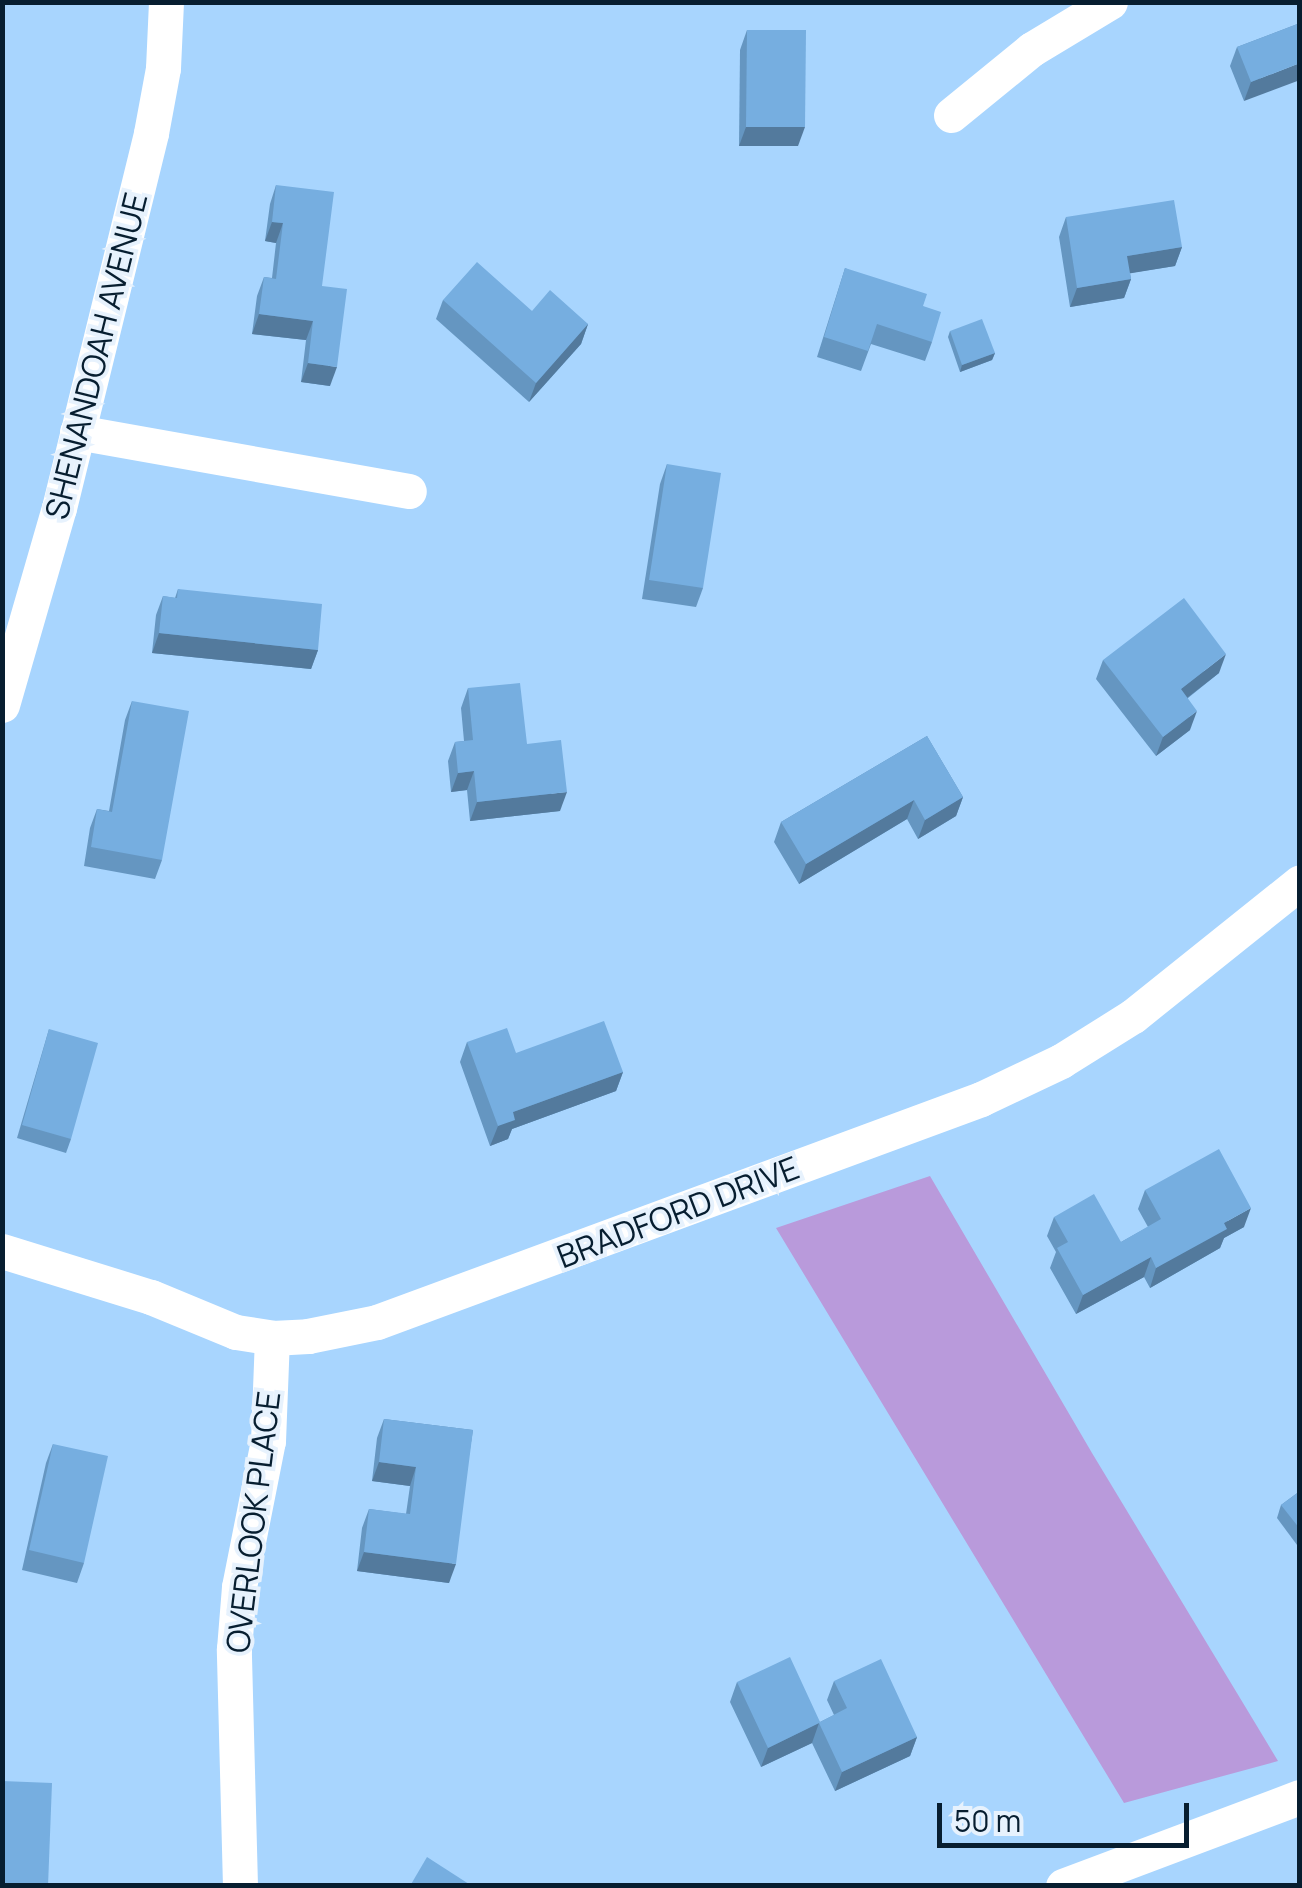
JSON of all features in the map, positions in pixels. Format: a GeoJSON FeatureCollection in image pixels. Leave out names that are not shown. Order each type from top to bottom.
{"type":"FeatureCollection","features":[{"type":"Feature","properties":{"kind":"street","name":"SHENANDOAH AVENUE"},"geometry":{"type":"LineString","coordinates":[[2,705],[8,665],[77,432],[151,133],[163,68],[166,2]]}},
{"type":"Feature","properties":{"kind":"street"},"geometry":{"type":"LineString","coordinates":[[951,115],[1032,49],[1110,2]]}},
{"type":"Feature","properties":{"kind":"street"},"geometry":{"type":"LineString","coordinates":[[77,432],[409,491]]}},
{"type":"Feature","properties":{"kind":"street","name":"BRADFORD DRIVE"},"geometry":{"type":"LineString","coordinates":[[2,1251],[151,1296],[236,1332],[272,1338],[308,1336],[376,1322],[981,1099],[1061,1060],[1133,1016],[1300,882]]}},
{"type":"Feature","properties":{"kind":"street","name":"OVERLOOK PLACE"},"geometry":{"type":"LineString","coordinates":[[240,1886],[234,1649],[238,1588],[268,1441],[272,1338]]}},
{"type":"Feature","properties":{"kind":"street"},"geometry":{"type":"LineString","coordinates":[[1063,1886],[1300,1797]]}},
{"type":"Feature","properties":{"kind":"shaded area"},"geometry":{"type":"Polygon","coordinates":[[[930,1176],[1278,1761],[1124,1803],[776,1228],[930,1176]]]}},
{"type":"Feature","properties":{"kind":"building"},"geometry":{"type":"Polygon","coordinates":[[[1300,23],[1300,63],[1251,82],[1237,47],[1300,23]]]}},
{"type":"Feature","properties":{"kind":"building"},"geometry":{"type":"Polygon","coordinates":[[[747,30],[806,30],[805,127],[746,127],[747,30]]]}},
{"type":"Feature","properties":{"kind":"building"},"geometry":{"type":"Polygon","coordinates":[[[276,185],[334,192],[322,286],[347,289],[337,367],[308,363],[313,321],[259,314],[264,277],[276,279],[283,223],[272,222],[276,185]]]}},
{"type":"Feature","properties":{"kind":"building"},"geometry":{"type":"Polygon","coordinates":[[[1174,200],[1182,247],[1127,256],[1131,279],[1077,288],[1066,217],[1174,200]]]}},
{"type":"Feature","properties":{"kind":"building"},"geometry":{"type":"Polygon","coordinates":[[[477,262],[532,311],[550,290],[588,324],[536,383],[443,300],[477,262]]]}},
{"type":"Feature","properties":{"kind":"building"},"geometry":{"type":"Polygon","coordinates":[[[845,268],[927,294],[923,306],[941,312],[932,342],[877,324],[868,351],[824,337],[845,268]]]}},
{"type":"Feature","properties":{"kind":"building"},"geometry":{"type":"Polygon","coordinates":[[[982,319],[995,353],[962,365],[950,331],[982,319]]]}},
{"type":"Feature","properties":{"kind":"building"},"geometry":{"type":"Polygon","coordinates":[[[667,464],[721,473],[703,588],[649,580],[667,464]]]}},
{"type":"Feature","properties":{"kind":"building"},"geometry":{"type":"Polygon","coordinates":[[[178,589],[322,604],[318,650],[159,633],[163,596],[177,598],[178,589]]]}},
{"type":"Feature","properties":{"kind":"building"},"geometry":{"type":"Polygon","coordinates":[[[1184,598],[1226,654],[1181,689],[1197,711],[1163,737],[1103,660],[1184,598]]]}},
{"type":"Feature","properties":{"kind":"building"},"geometry":{"type":"Polygon","coordinates":[[[520,683],[527,744],[561,740],[567,792],[477,802],[474,771],[458,773],[455,742],[473,740],[468,688],[520,683]]]}},
{"type":"Feature","properties":{"kind":"building"},"geometry":{"type":"Polygon","coordinates":[[[132,701],[189,711],[162,860],[91,847],[97,809],[112,812],[132,701]]]}},
{"type":"Feature","properties":{"kind":"building"},"geometry":{"type":"Polygon","coordinates":[[[927,736],[963,797],[925,820],[914,800],[806,864],[781,822],[927,736]]]}},
{"type":"Feature","properties":{"kind":"building"},"geometry":{"type":"Polygon","coordinates":[[[604,1021],[623,1072],[513,1112],[515,1120],[498,1126],[467,1042],[507,1028],[516,1053],[604,1021]]]}},
{"type":"Feature","properties":{"kind":"building"},"geometry":{"type":"Polygon","coordinates":[[[49,1029],[98,1043],[71,1139],[22,1125],[49,1029]]]}},
{"type":"Feature","properties":{"kind":"building"},"geometry":{"type":"Polygon","coordinates":[[[1219,1149],[1251,1208],[1224,1223],[1227,1229],[1156,1268],[1151,1257],[1083,1295],[1057,1248],[1068,1242],[1054,1217],[1094,1194],[1121,1242],[1161,1219],[1145,1190],[1219,1149]]]}},
{"type":"Feature","properties":{"kind":"building"},"geometry":{"type":"Polygon","coordinates":[[[384,1419],[473,1430],[456,1564],[364,1552],[369,1509],[410,1514],[416,1467],[379,1462],[384,1419]]]}},
{"type":"Feature","properties":{"kind":"building"},"geometry":{"type":"Polygon","coordinates":[[[53,1444],[108,1456],[84,1563],[29,1550],[53,1444]]]}},
{"type":"Feature","properties":{"kind":"building"},"geometry":{"type":"Polygon","coordinates":[[[1300,1491],[1300,1529],[1281,1505],[1300,1491]]]}},
{"type":"Feature","properties":{"kind":"building"},"geometry":{"type":"Polygon","coordinates":[[[790,1657],[820,1722],[847,1708],[834,1681],[881,1659],[917,1737],[842,1772],[819,1723],[768,1748],[737,1682],[790,1657]]]}},
{"type":"Feature","properties":{"kind":"building"},"geometry":{"type":"Polygon","coordinates":[[[2,1781],[52,1783],[48,1886],[2,1886],[2,1781]]]}},
{"type":"Feature","properties":{"kind":"building"},"geometry":{"type":"Polygon","coordinates":[[[427,1857],[472,1886],[410,1886],[427,1857]]]}}]}
